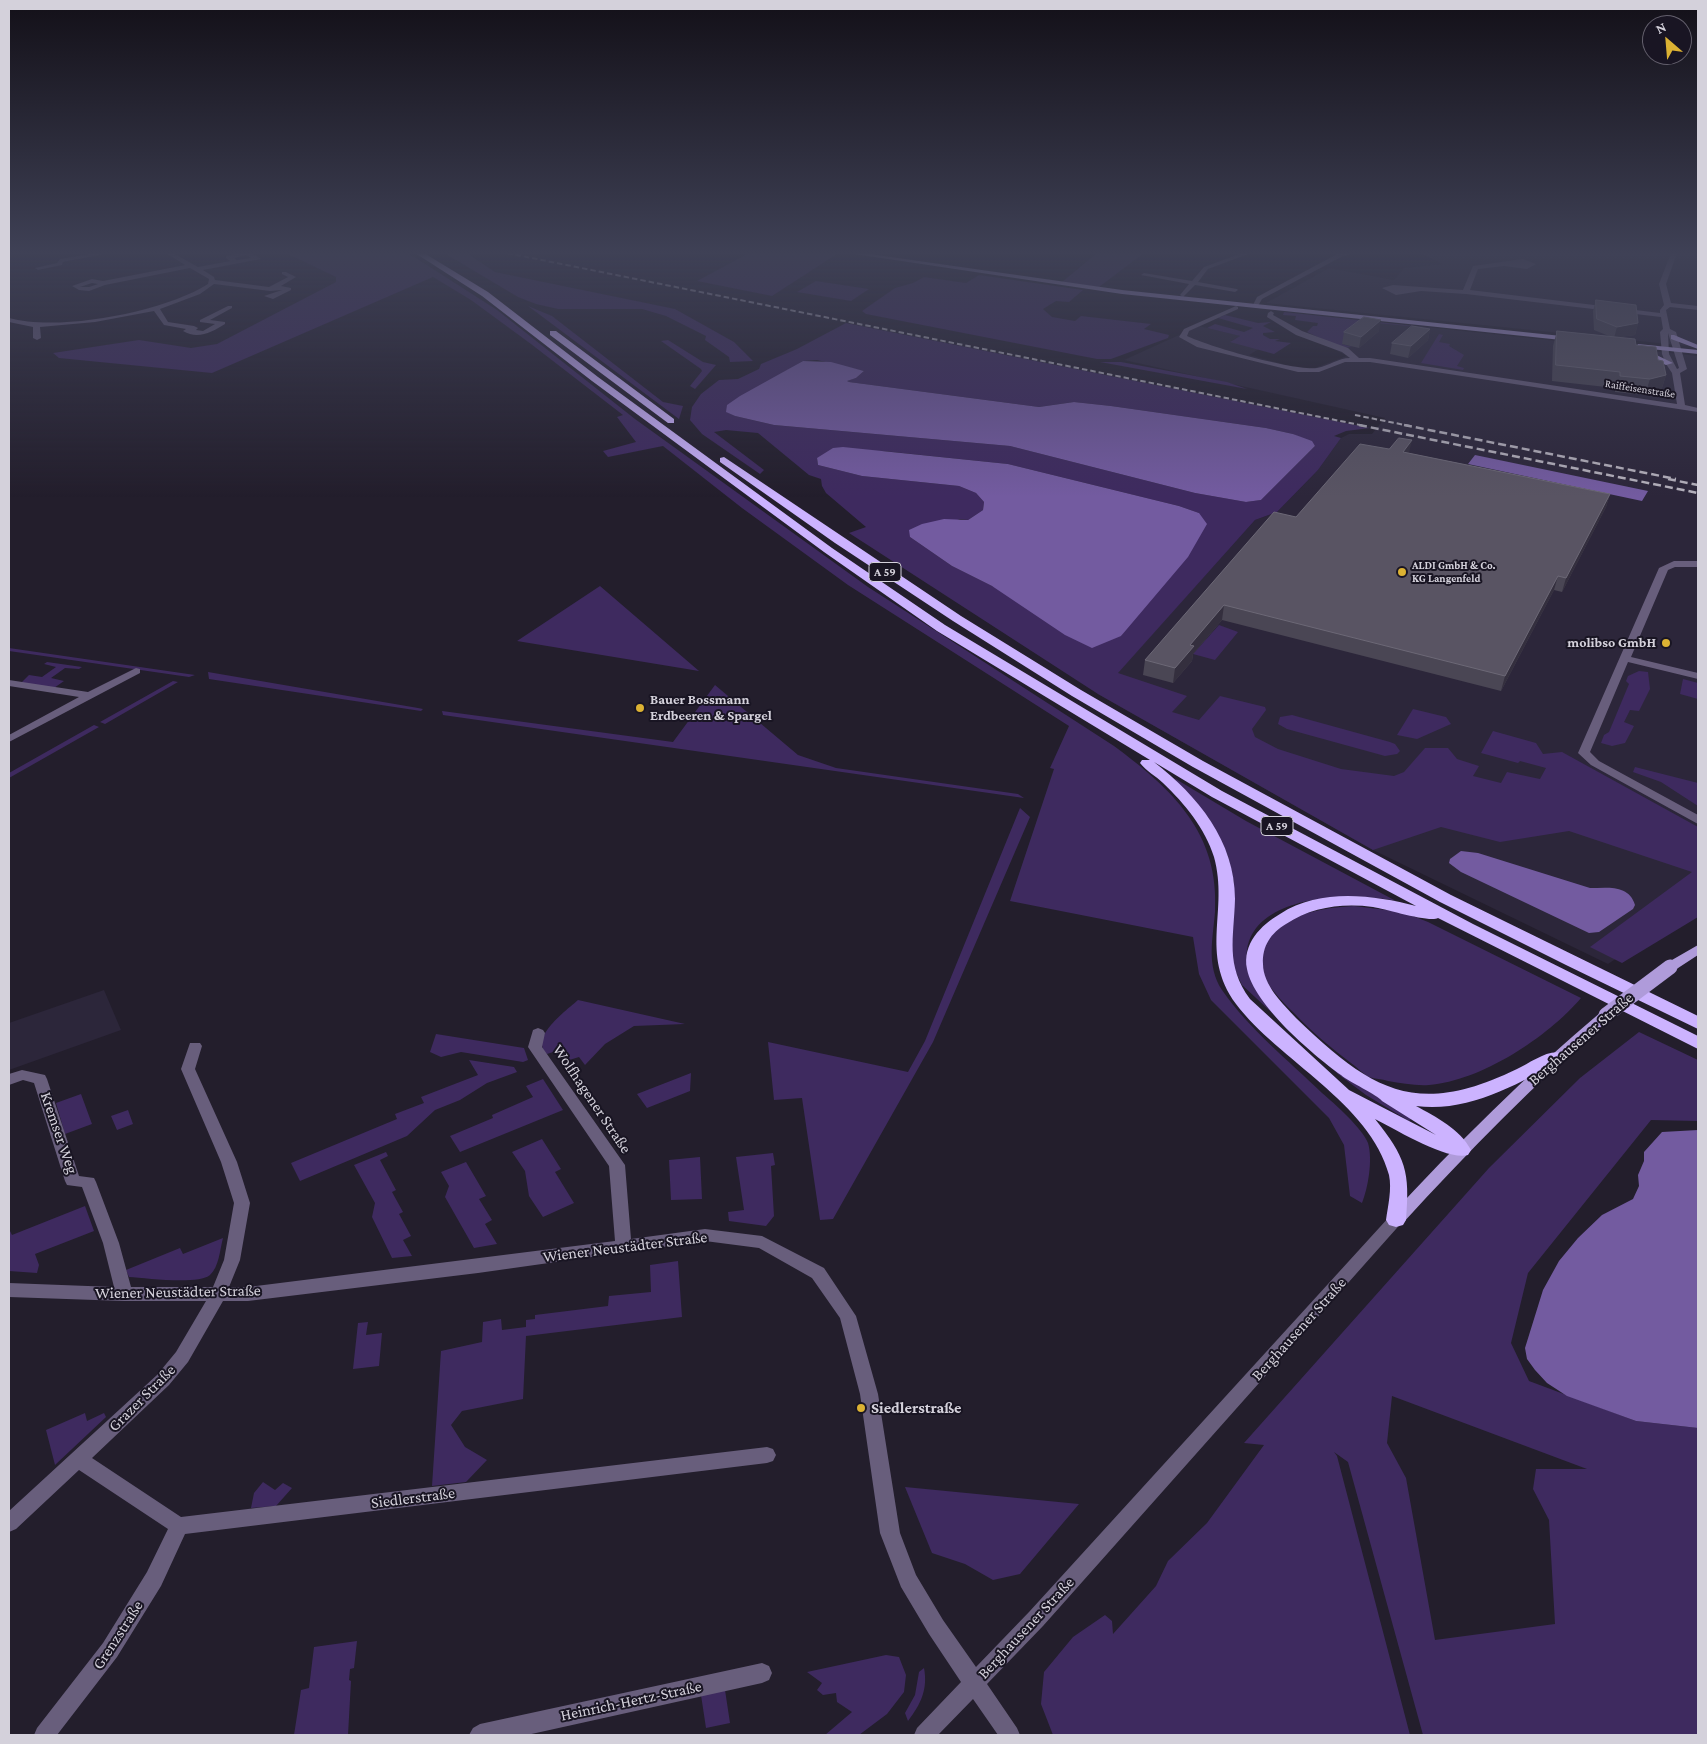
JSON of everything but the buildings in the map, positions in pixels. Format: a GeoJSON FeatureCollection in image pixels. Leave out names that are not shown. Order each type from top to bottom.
{"type":"FeatureCollection","features":[{"type":"Feature","properties":{"kind":"highway","name":"A 59"},"geometry":{"type":"LineString","coordinates":[[538,334],[836,555],[942,628],[1090,719],[1217,794],[1467,927],[1698,1043]]}},
{"type":"Feature","properties":{"kind":"highway","name":"A 59"},"geometry":{"type":"LineString","coordinates":[[556,334],[813,525],[958,620],[1100,708],[1360,854],[1698,1023]]}},
{"type":"Feature","properties":{"kind":"highway"},"geometry":{"type":"LineString","coordinates":[[1090,719],[1168,779],[1203,818],[1218,844],[1224,868],[1227,896],[1224,958],[1236,990],[1258,1018],[1343,1093],[1378,1137],[1393,1160],[1398,1177],[1396,1220]]}},
{"type":"Feature","properties":{"kind":"highway"},"geometry":{"type":"LineString","coordinates":[[1462,1150],[1441,1129],[1346,1070],[1274,1006],[1260,986],[1255,968],[1256,950],[1264,932],[1287,913],[1315,904],[1344,901],[1376,902],[1397,906],[1467,927]]}},
{"type":"Feature","properties":{"kind":"highway"},"geometry":{"type":"LineString","coordinates":[[1380,1092],[1433,1101],[1468,1096],[1556,1058]]}},
{"type":"Feature","properties":{"kind":"highway"},"geometry":{"type":"LineString","coordinates":[[1343,1093],[1430,1140],[1462,1150]]}},
{"type":"Feature","properties":{"kind":"main road"},"geometry":{"type":"LineString","coordinates":[[1528,334],[1580,340]]}},
{"type":"Feature","properties":{"kind":"main road"},"geometry":{"type":"LineString","coordinates":[[1674,337],[1698,347]]}},
{"type":"Feature","properties":{"kind":"main road"},"geometry":{"type":"LineString","coordinates":[[1669,363],[1632,347],[1698,352]]}},
{"type":"Feature","properties":{"kind":"main road","name":"Berghausener Straße"},"geometry":{"type":"LineString","coordinates":[[1396,1220],[1462,1150],[1556,1058],[1670,966],[1698,949]]}},
{"type":"Feature","properties":{"kind":"street"},"geometry":{"type":"LineString","coordinates":[[1184,334],[1183,337],[1200,345],[1298,370],[1327,369],[1344,360],[1355,358]]}},
{"type":"Feature","properties":{"kind":"street"},"geometry":{"type":"LineString","coordinates":[[1303,334],[1344,350],[1355,358]]}},
{"type":"Feature","properties":{"kind":"street"},"geometry":{"type":"LineString","coordinates":[[1664,334],[1665,349]]}},
{"type":"Feature","properties":{"kind":"street"},"geometry":{"type":"LineString","coordinates":[[1674,337],[1677,350]]}},
{"type":"Feature","properties":{"kind":"street","name":"Raiffeisenstraße"},"geometry":{"type":"LineString","coordinates":[[1665,349],[1669,363],[1676,372],[1681,407]]}},
{"type":"Feature","properties":{"kind":"street","name":"Raiffeisenstraße"},"geometry":{"type":"LineString","coordinates":[[1676,372],[1683,369],[1677,350]]}},
{"type":"Feature","properties":{"kind":"street","name":"Raiffeisenstraße"},"geometry":{"type":"LineString","coordinates":[[1355,358],[1698,410]]}},
{"type":"Feature","properties":{"kind":"street"},"geometry":{"type":"LineString","coordinates":[[1698,564],[1674,564],[1664,568],[1584,754],[1595,763],[1698,820]]}},
{"type":"Feature","properties":{"kind":"street"},"geometry":{"type":"LineString","coordinates":[[1624,658],[1698,676]]}},
{"type":"Feature","properties":{"kind":"street"},"geometry":{"type":"LineString","coordinates":[[9,739],[136,671]]}},
{"type":"Feature","properties":{"kind":"street"},"geometry":{"type":"LineString","coordinates":[[9,683],[91,696]]}},
{"type":"Feature","properties":{"kind":"street","name":"Wolfhagener Straße"},"geometry":{"type":"LineString","coordinates":[[538,1033],[535,1047],[617,1165],[623,1245]]}},
{"type":"Feature","properties":{"kind":"street","name":"Grazer Straße"},"geometry":{"type":"LineString","coordinates":[[9,1523],[164,1380],[182,1356],[218,1295],[232,1260],[242,1203],[229,1162],[188,1069],[195,1046]]}},
{"type":"Feature","properties":{"kind":"street","name":"Kremser Weg"},"geometry":{"type":"LineString","coordinates":[[9,1080],[22,1075],[40,1079],[73,1180],[88,1182],[110,1243],[124,1294]]}},
{"type":"Feature","properties":{"kind":"street","name":"Berghausener Straße"},"geometry":{"type":"LineString","coordinates":[[924,1735],[975,1684],[1185,1457],[1396,1220]]}},
{"type":"Feature","properties":{"kind":"street","name":"Wiener Neustädter Straße"},"geometry":{"type":"LineString","coordinates":[[9,1290],[124,1294],[248,1294],[478,1266],[706,1234],[762,1242],[818,1273],[848,1316],[869,1394],[890,1533],[908,1580],[936,1627],[1010,1735]]}},
{"type":"Feature","properties":{"kind":"street","name":"Siedlerstraße"},"geometry":{"type":"LineString","coordinates":[[179,1526],[767,1455]]}},
{"type":"Feature","properties":{"kind":"street"},"geometry":{"type":"LineString","coordinates":[[78,1459],[179,1526]]}},
{"type":"Feature","properties":{"kind":"street","name":"Grenzstraße"},"geometry":{"type":"LineString","coordinates":[[44,1735],[110,1650],[154,1579],[179,1526]]}},
{"type":"Feature","properties":{"kind":"street","name":"Heinrich-Hertz-Straße"},"geometry":{"type":"LineString","coordinates":[[494,1734],[762,1673]]}},
{"type":"Feature","properties":{"kind":"shaded area"},"geometry":{"type":"Polygon","coordinates":[[[235,334],[301,334],[212,373],[59,358],[53,353],[139,340],[191,348],[217,344],[235,334]]]}},
{"type":"Feature","properties":{"kind":"shaded area"},"geometry":{"type":"Polygon","coordinates":[[[518,334],[528,334],[635,419],[868,587],[1114,746],[1155,779],[1173,797],[1201,836],[1209,859],[1214,884],[1215,912],[1212,962],[1217,981],[1244,1018],[1341,1110],[1365,1137],[1368,1143],[1370,1166],[1362,1203],[1350,1196],[1344,1145],[1329,1118],[1211,1000],[1199,974],[1193,937],[1010,901],[1054,769],[1050,768],[1069,726],[848,585],[742,508],[663,446],[608,457],[603,451],[636,442],[617,417],[623,415],[518,334]]]}},
{"type":"Feature","properties":{"kind":"shaded area"},"geometry":{"type":"Polygon","coordinates":[[[566,334],[576,334],[663,402],[683,406],[679,419],[566,334]]]}},
{"type":"Feature","properties":{"kind":"shaded area"},"geometry":{"type":"Polygon","coordinates":[[[703,334],[720,334],[734,342],[753,361],[730,362],[729,357],[705,340],[706,336],[703,334]]]}},
{"type":"Feature","properties":{"kind":"shaded area"},"geometry":{"type":"Polygon","coordinates":[[[825,334],[903,334],[1370,428],[1346,431],[1334,436],[1341,438],[1318,470],[1277,512],[1255,520],[1118,673],[1187,696],[1172,712],[1199,720],[1220,696],[1265,707],[1266,710],[1252,729],[1255,737],[1278,749],[1341,769],[1394,776],[1404,772],[1425,748],[1448,748],[1457,759],[1479,766],[1473,776],[1501,783],[1507,772],[1540,779],[1546,768],[1481,753],[1493,731],[1536,743],[1543,754],[1562,752],[1698,827],[1698,917],[1622,963],[1590,947],[1692,872],[1569,831],[1500,842],[1441,827],[1373,850],[1098,694],[849,533],[866,527],[826,493],[821,479],[809,475],[758,433],[726,430],[714,432],[764,470],[760,474],[702,434],[690,420],[692,407],[701,394],[719,380],[738,379],[759,369],[761,364],[797,349],[825,334]],[[817,360],[803,361],[727,406],[727,412],[735,416],[774,425],[1010,446],[1195,493],[1246,502],[1261,500],[1315,446],[1293,434],[1266,428],[1111,406],[1074,402],[1039,407],[846,381],[856,378],[864,371],[817,360]],[[883,451],[817,458],[818,465],[862,476],[959,486],[976,493],[984,502],[983,510],[968,520],[960,519],[910,537],[952,566],[992,586],[1121,636],[1199,513],[1179,506],[1008,464],[883,451]]]}},
{"type":"Feature","properties":{"kind":"shaded area"},"geometry":{"type":"Polygon","coordinates":[[[971,334],[1169,335],[1168,338],[1111,359],[1097,359],[971,334]]]}},
{"type":"Feature","properties":{"kind":"shaded area"},"geometry":{"type":"Polygon","coordinates":[[[1180,334],[1241,336],[1231,341],[1259,349],[1249,355],[1297,368],[1315,368],[1347,356],[1328,346],[1342,334],[1495,334],[1698,356],[1698,904],[1608,964],[1373,850],[1098,694],[1255,520],[1277,512],[1318,470],[1341,438],[1349,434],[1372,434],[1385,418],[1124,360],[1180,334]]]}},
{"type":"Feature","properties":{"kind":"shaded area"},"geometry":{"type":"Polygon","coordinates":[[[1233,334],[1263,334],[1270,339],[1280,339],[1275,341],[1291,343],[1274,354],[1230,342],[1240,336],[1233,334]]]}},
{"type":"Feature","properties":{"kind":"shaded area"},"geometry":{"type":"Polygon","coordinates":[[[1312,334],[1352,334],[1342,344],[1352,347],[1341,348],[1312,334]]]}},
{"type":"Feature","properties":{"kind":"shaded area"},"geometry":{"type":"Polygon","coordinates":[[[1439,334],[1443,335],[1439,342],[1450,344],[1449,346],[1464,355],[1457,366],[1464,368],[1463,370],[1421,363],[1439,334]]]}},
{"type":"Feature","properties":{"kind":"shaded area"},"geometry":{"type":"Polygon","coordinates":[[[1574,334],[1698,334],[1698,347],[1574,334]]]}},
{"type":"Feature","properties":{"kind":"shaded area"},"geometry":{"type":"Polygon","coordinates":[[[668,340],[703,362],[716,365],[695,389],[690,386],[702,371],[701,369],[661,341],[668,340]]]}},
{"type":"Feature","properties":{"kind":"shaded area"},"geometry":{"type":"Polygon","coordinates":[[[803,361],[831,362],[864,371],[856,378],[847,381],[849,382],[1039,407],[1074,402],[1111,406],[1266,428],[1293,434],[1312,441],[1315,446],[1261,500],[1246,502],[1195,493],[1010,446],[774,425],[735,416],[726,412],[727,405],[740,396],[803,361]]]}},
{"type":"Feature","properties":{"kind":"shaded area"},"geometry":{"type":"Polygon","coordinates":[[[1100,362],[1121,362],[1227,382],[1247,389],[1100,362]]]}},
{"type":"Feature","properties":{"kind":"shaded area"},"geometry":{"type":"Polygon","coordinates":[[[843,447],[1008,464],[1179,506],[1199,513],[1207,524],[1188,557],[1121,636],[1092,648],[1065,635],[992,586],[952,566],[910,537],[909,530],[922,524],[944,519],[968,520],[983,510],[984,502],[976,493],[959,486],[862,476],[818,465],[817,458],[833,448],[843,447]]]}},
{"type":"Feature","properties":{"kind":"shaded area"},"geometry":{"type":"Polygon","coordinates":[[[1475,455],[1648,491],[1642,501],[1468,464],[1475,455]]]}},
{"type":"Feature","properties":{"kind":"shaded area"},"geometry":{"type":"Polygon","coordinates":[[[600,586],[699,671],[517,641],[600,586]]]}},
{"type":"Feature","properties":{"kind":"shaded area"},"geometry":{"type":"Polygon","coordinates":[[[1219,625],[1238,632],[1215,660],[1193,654],[1219,625]]]}},
{"type":"Feature","properties":{"kind":"shaded area"},"geometry":{"type":"Polygon","coordinates":[[[9,648],[195,675],[189,677],[9,651],[9,648]]]}},
{"type":"Feature","properties":{"kind":"shaded area"},"geometry":{"type":"Polygon","coordinates":[[[47,662],[82,667],[79,669],[65,668],[51,678],[64,681],[54,688],[21,683],[29,675],[42,677],[56,667],[44,664],[47,662]]]}},
{"type":"Feature","properties":{"kind":"shaded area"},"geometry":{"type":"Polygon","coordinates":[[[1639,671],[1648,672],[1650,689],[1639,711],[1630,710],[1624,722],[1634,726],[1625,743],[1612,746],[1601,743],[1604,735],[1609,732],[1629,684],[1626,681],[1628,676],[1639,671]]]}},
{"type":"Feature","properties":{"kind":"shaded area"},"geometry":{"type":"Polygon","coordinates":[[[208,672],[423,709],[421,711],[209,679],[208,672]]]}},
{"type":"Feature","properties":{"kind":"shaded area"},"geometry":{"type":"Polygon","coordinates":[[[1683,679],[1698,683],[1698,699],[1680,694],[1683,679]]]}},
{"type":"Feature","properties":{"kind":"shaded area"},"geometry":{"type":"Polygon","coordinates":[[[173,681],[178,682],[105,724],[100,722],[173,681]]]}},
{"type":"Feature","properties":{"kind":"shaded area"},"geometry":{"type":"Polygon","coordinates":[[[715,685],[798,755],[836,768],[1018,794],[1024,798],[443,715],[442,711],[673,742],[715,685]]]}},
{"type":"Feature","properties":{"kind":"shaded area"},"geometry":{"type":"Polygon","coordinates":[[[1413,709],[1446,717],[1451,724],[1417,739],[1397,735],[1413,709]]]}},
{"type":"Feature","properties":{"kind":"shaded area"},"geometry":{"type":"Polygon","coordinates":[[[1292,715],[1390,742],[1395,744],[1400,751],[1397,754],[1385,756],[1287,729],[1278,724],[1280,717],[1292,715]]]}},
{"type":"Feature","properties":{"kind":"shaded area"},"geometry":{"type":"Polygon","coordinates":[[[94,725],[99,727],[9,778],[9,773],[94,725]]]}},
{"type":"Feature","properties":{"kind":"shaded area"},"geometry":{"type":"Polygon","coordinates":[[[1635,767],[1698,783],[1698,806],[1661,782],[1633,772],[1635,767]]]}},
{"type":"Feature","properties":{"kind":"shaded area"},"geometry":{"type":"Polygon","coordinates":[[[1174,778],[1246,821],[1396,901],[1353,897],[1327,898],[1302,902],[1279,910],[1261,923],[1250,940],[1247,963],[1343,1075],[1412,1118],[1409,1121],[1366,1095],[1338,1074],[1242,985],[1231,962],[1234,882],[1228,856],[1208,817],[1174,778]]]}},
{"type":"Feature","properties":{"kind":"shaded area"},"geometry":{"type":"Polygon","coordinates":[[[1020,808],[1030,817],[933,1042],[833,1219],[820,1220],[802,1098],[774,1100],[768,1042],[908,1072],[925,1041],[1020,808]]]}},
{"type":"Feature","properties":{"kind":"shaded area"},"geometry":{"type":"Polygon","coordinates":[[[1461,851],[1478,853],[1590,888],[1623,890],[1632,898],[1635,905],[1633,909],[1599,932],[1589,933],[1461,872],[1449,863],[1450,859],[1461,851]]]}},
{"type":"Feature","properties":{"kind":"shaded area"},"geometry":{"type":"Polygon","coordinates":[[[1354,906],[1403,912],[1428,922],[1581,998],[1567,1013],[1532,1042],[1512,1055],[1470,1075],[1449,1082],[1429,1085],[1414,1085],[1369,1077],[1322,1040],[1282,1001],[1266,980],[1261,964],[1267,942],[1275,931],[1286,923],[1298,916],[1312,912],[1354,906]]]}},
{"type":"Feature","properties":{"kind":"shaded area"},"geometry":{"type":"Polygon","coordinates":[[[104,990],[121,1030],[9,1070],[9,1023],[104,990]]]}},
{"type":"Feature","properties":{"kind":"shaded area"},"geometry":{"type":"Polygon","coordinates":[[[578,1000],[685,1024],[634,1026],[605,1044],[585,1065],[579,1057],[566,1061],[559,1050],[547,1054],[543,1047],[546,1032],[558,1017],[578,1000]]]}},
{"type":"Feature","properties":{"kind":"shaded area"},"geometry":{"type":"Polygon","coordinates":[[[1639,1032],[1698,1060],[1698,1121],[1651,1120],[1528,1273],[1511,1343],[1529,1381],[1636,1421],[1698,1428],[1698,1735],[1423,1735],[1348,1462],[1334,1452],[1337,1456],[1410,1735],[1053,1735],[1041,1704],[1044,1672],[1073,1637],[1105,1615],[1112,1621],[1113,1634],[1156,1586],[1168,1561],[1207,1523],[1264,1445],[1244,1443],[1489,1168],[1580,1078],[1639,1032]],[[1392,1396],[1387,1443],[1406,1478],[1435,1640],[1555,1624],[1549,1520],[1533,1489],[1536,1469],[1587,1469],[1392,1396]]]}},
{"type":"Feature","properties":{"kind":"shaded area"},"geometry":{"type":"Polygon","coordinates":[[[436,1034],[524,1048],[528,1060],[523,1062],[461,1052],[441,1057],[430,1052],[436,1034]]]}},
{"type":"Feature","properties":{"kind":"shaded area"},"geometry":{"type":"Polygon","coordinates":[[[469,1060],[514,1067],[517,1072],[487,1083],[460,1100],[435,1110],[407,1136],[300,1181],[291,1163],[397,1119],[395,1114],[424,1103],[421,1097],[478,1075],[469,1060]]]}},
{"type":"Feature","properties":{"kind":"shaded area"},"geometry":{"type":"Polygon","coordinates":[[[691,1073],[690,1091],[647,1108],[637,1094],[691,1073]]]}},
{"type":"Feature","properties":{"kind":"shaded area"},"geometry":{"type":"Polygon","coordinates":[[[543,1079],[563,1110],[460,1152],[450,1136],[493,1118],[492,1115],[533,1097],[526,1086],[543,1079]]]}},
{"type":"Feature","properties":{"kind":"shaded area"},"geometry":{"type":"Polygon","coordinates":[[[81,1094],[92,1124],[65,1134],[56,1103],[81,1094]]]}},
{"type":"Feature","properties":{"kind":"shaded area"},"geometry":{"type":"Polygon","coordinates":[[[128,1110],[133,1124],[117,1130],[111,1116],[128,1110]]]}},
{"type":"Feature","properties":{"kind":"shaded area"},"geometry":{"type":"Polygon","coordinates":[[[1698,1130],[1698,1428],[1636,1421],[1567,1396],[1547,1383],[1535,1370],[1527,1359],[1525,1348],[1543,1290],[1559,1261],[1578,1238],[1602,1215],[1633,1199],[1639,1186],[1638,1175],[1644,1161],[1644,1152],[1662,1132],[1698,1130]]]}},
{"type":"Feature","properties":{"kind":"shaded area"},"geometry":{"type":"Polygon","coordinates":[[[542,1139],[561,1169],[555,1172],[574,1203],[543,1217],[529,1196],[525,1171],[512,1152],[542,1139]]]}},
{"type":"Feature","properties":{"kind":"shaded area"},"geometry":{"type":"Polygon","coordinates":[[[386,1152],[388,1156],[380,1160],[396,1190],[392,1192],[403,1212],[399,1214],[411,1236],[403,1240],[412,1256],[392,1258],[372,1217],[375,1203],[354,1165],[386,1152]]]}},
{"type":"Feature","properties":{"kind":"shaded area"},"geometry":{"type":"Polygon","coordinates":[[[773,1153],[775,1165],[771,1166],[774,1216],[766,1226],[729,1221],[728,1212],[744,1210],[736,1157],[773,1153]]]}},
{"type":"Feature","properties":{"kind":"shaded area"},"geometry":{"type":"Polygon","coordinates":[[[700,1157],[702,1199],[671,1200],[669,1160],[700,1157]]]}},
{"type":"Feature","properties":{"kind":"shaded area"},"geometry":{"type":"Polygon","coordinates":[[[466,1162],[486,1196],[479,1199],[492,1220],[485,1224],[497,1244],[474,1248],[445,1197],[449,1186],[441,1172],[466,1162]]]}},
{"type":"Feature","properties":{"kind":"shaded area"},"geometry":{"type":"Polygon","coordinates":[[[85,1206],[94,1231],[35,1254],[39,1265],[37,1273],[9,1271],[9,1229],[12,1235],[85,1206]]]}},
{"type":"Feature","properties":{"kind":"shaded area"},"geometry":{"type":"Polygon","coordinates":[[[223,1238],[219,1258],[213,1272],[204,1278],[184,1280],[129,1277],[126,1270],[180,1248],[183,1254],[223,1238]]]}},
{"type":"Feature","properties":{"kind":"shaded area"},"geometry":{"type":"Polygon","coordinates":[[[678,1261],[682,1317],[526,1336],[523,1399],[462,1411],[451,1425],[465,1447],[487,1460],[466,1482],[432,1486],[441,1351],[482,1342],[483,1322],[501,1319],[502,1330],[526,1327],[526,1320],[535,1319],[535,1315],[608,1306],[609,1296],[651,1292],[650,1265],[678,1261]]]}},
{"type":"Feature","properties":{"kind":"shaded area"},"geometry":{"type":"Polygon","coordinates":[[[368,1322],[366,1335],[382,1333],[379,1366],[353,1369],[358,1323],[368,1322]]]}},
{"type":"Feature","properties":{"kind":"shaded area"},"geometry":{"type":"Polygon","coordinates":[[[85,1413],[87,1421],[104,1413],[106,1417],[55,1465],[46,1430],[85,1413]]]}},
{"type":"Feature","properties":{"kind":"shaded area"},"geometry":{"type":"Polygon","coordinates":[[[263,1482],[275,1490],[283,1483],[292,1488],[276,1506],[251,1508],[254,1493],[263,1482]]]}},
{"type":"Feature","properties":{"kind":"shaded area"},"geometry":{"type":"Polygon","coordinates":[[[905,1487],[1079,1504],[1020,1574],[993,1580],[965,1564],[932,1553],[905,1487]]]}},
{"type":"Feature","properties":{"kind":"shaded area"},"geometry":{"type":"Polygon","coordinates":[[[357,1641],[354,1668],[350,1669],[348,1735],[294,1735],[301,1690],[309,1688],[314,1647],[357,1641]]]}},
{"type":"Feature","properties":{"kind":"shaded area"},"geometry":{"type":"Polygon","coordinates":[[[886,1655],[899,1657],[906,1675],[904,1692],[887,1714],[859,1735],[825,1735],[852,1712],[837,1702],[836,1693],[823,1695],[817,1690],[822,1683],[807,1672],[886,1655]]]}},
{"type":"Feature","properties":{"kind":"shaded area"},"geometry":{"type":"Polygon","coordinates":[[[924,1668],[924,1690],[917,1709],[908,1721],[905,1713],[915,1695],[919,1672],[924,1668]]]}},
{"type":"Feature","properties":{"kind":"shaded area"},"geometry":{"type":"Polygon","coordinates":[[[725,1690],[730,1723],[706,1728],[701,1695],[725,1690]]]}},
{"type":"Feature","properties":{"kind":"railway"},"geometry":{"type":"LineString","coordinates":[[911,334],[1365,426]]}},
{"type":"Feature","properties":{"kind":"railway"},"geometry":{"type":"LineString","coordinates":[[1355,415],[1410,426]]}},
{"type":"Feature","properties":{"kind":"railway"},"geometry":{"type":"LineString","coordinates":[[1359,425],[1698,493]]}},
{"type":"Feature","properties":{"kind":"railway"},"geometry":{"type":"LineString","coordinates":[[1404,425],[1676,479]]}},
{"type":"Feature","properties":{"kind":"railway"},"geometry":{"type":"LineString","coordinates":[[1668,479],[1698,485]]}},
{"type":"Feature","properties":{"kind":"place","name":"ALDI GmbH & Co. KG Langenfeld"},"geometry":{"type":"Point","coordinates":[1402,572]}},
{"type":"Feature","properties":{"kind":"place","name":"molibso GmbH"},"geometry":{"type":"Point","coordinates":[1666,643]}},
{"type":"Feature","properties":{"kind":"place","name":"Bauer Bossmann Erdbeeren & Spargel"},"geometry":{"type":"Point","coordinates":[640,708]}},
{"type":"Feature","properties":{"kind":"place","name":"Siedlerstraße"},"geometry":{"type":"Point","coordinates":[861,1408]}}]}
